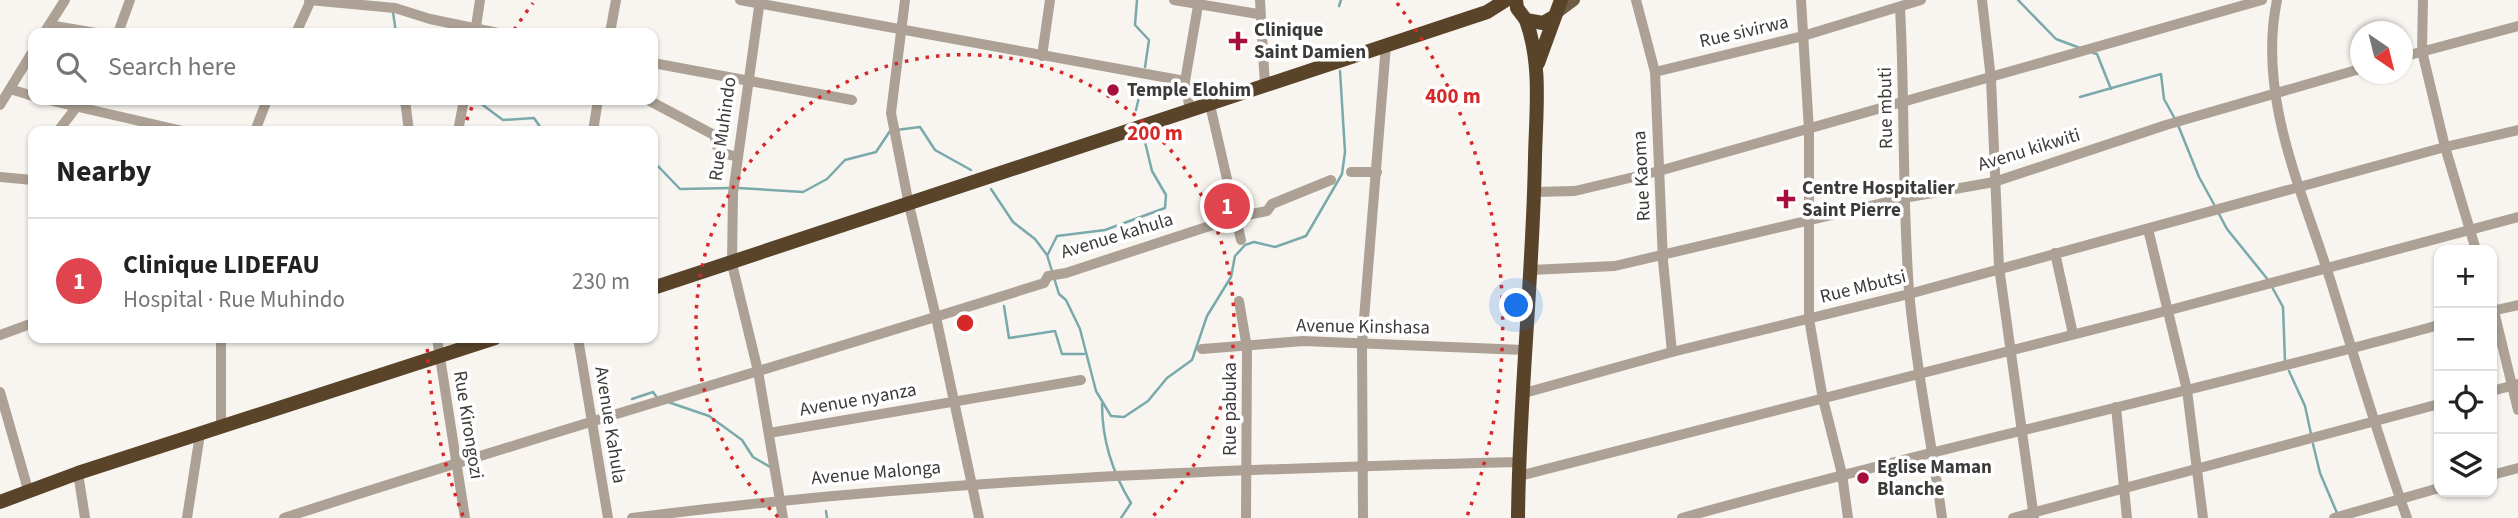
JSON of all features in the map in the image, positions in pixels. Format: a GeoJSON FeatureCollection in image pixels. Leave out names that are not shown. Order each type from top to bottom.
{"type":"FeatureCollection","features":[{"type":"Feature","properties":{"kind":"highway"},"geometry":{"type":"LineString","coordinates":[[658,286],[1487,12],[1506,0]]}},
{"type":"Feature","properties":{"kind":"highway"},"geometry":{"type":"LineString","coordinates":[[1516,0],[1537,64],[1535,192],[1521,394],[1518,518]]}},
{"type":"Feature","properties":{"kind":"highway"},"geometry":{"type":"LineString","coordinates":[[1487,12],[1543,23],[1558,10]]}},
{"type":"Feature","properties":{"kind":"highway"},"geometry":{"type":"LineString","coordinates":[[1537,64],[1558,10]]}},
{"type":"Feature","properties":{"kind":"highway"},"geometry":{"type":"LineString","coordinates":[[0,502],[78,473],[479,343]]}},
{"type":"Feature","properties":{"kind":"main road"},"geometry":{"type":"LineString","coordinates":[[1558,10],[1574,0]]}},
{"type":"Feature","properties":{"kind":"street"},"geometry":{"type":"LineString","coordinates":[[47,28],[65,0]]}},
{"type":"Feature","properties":{"kind":"street"},"geometry":{"type":"LineString","coordinates":[[120,28],[130,0]]}},
{"type":"Feature","properties":{"kind":"street"},"geometry":{"type":"LineString","coordinates":[[298,28],[310,0],[390,8],[464,28]]}},
{"type":"Feature","properties":{"kind":"street"},"geometry":{"type":"LineString","coordinates":[[475,28],[480,0]]}},
{"type":"Feature","properties":{"kind":"street"},"geometry":{"type":"LineString","coordinates":[[611,28],[616,0]]}},
{"type":"Feature","properties":{"kind":"street"},"geometry":{"type":"LineString","coordinates":[[740,0],[1185,81]]}},
{"type":"Feature","properties":{"kind":"street"},"geometry":{"type":"LineString","coordinates":[[905,0],[891,113],[979,518]]}},
{"type":"Feature","properties":{"kind":"street"},"geometry":{"type":"LineString","coordinates":[[1042,56],[1050,0]]}},
{"type":"Feature","properties":{"kind":"street"},"geometry":{"type":"LineString","coordinates":[[1174,0],[1258,14]]}},
{"type":"Feature","properties":{"kind":"street"},"geometry":{"type":"LineString","coordinates":[[1259,0],[1265,86]]}},
{"type":"Feature","properties":{"kind":"street","name":"Rue Kaoma"},"geometry":{"type":"LineString","coordinates":[[1636,0],[1655,72],[1672,352]]}},
{"type":"Feature","properties":{"kind":"street"},"geometry":{"type":"LineString","coordinates":[[1801,0],[1808,130],[1809,319],[1823,398],[1842,474],[1848,518]]}},
{"type":"Feature","properties":{"kind":"street","name":"Rue sivirwa"},"geometry":{"type":"LineString","coordinates":[[1655,72],[1803,36],[1922,0]]}},
{"type":"Feature","properties":{"kind":"street"},"geometry":{"type":"LineString","coordinates":[[1982,0],[1991,79],[1999,267],[2033,516]]}},
{"type":"Feature","properties":{"kind":"street"},"geometry":{"type":"LineString","coordinates":[[1535,192],[1575,191],[1659,171],[2262,0]]}},
{"type":"Feature","properties":{"kind":"street"},"geometry":{"type":"LineString","coordinates":[[2277,0],[2274,95],[2297,189],[2326,268],[2407,518]]}},
{"type":"Feature","properties":{"kind":"street"},"geometry":{"type":"LineString","coordinates":[[2423,0],[2422,51],[2445,147],[2474,245]]}},
{"type":"Feature","properties":{"kind":"street","name":"Rue Muhindo"},"geometry":{"type":"LineString","coordinates":[[760,2],[733,189],[732,264],[758,371],[783,518]]}},
{"type":"Feature","properties":{"kind":"street"},"geometry":{"type":"LineString","coordinates":[[1190,111],[1185,81],[1198,2]]}},
{"type":"Feature","properties":{"kind":"street","name":"Rue mbuti"},"geometry":{"type":"LineString","coordinates":[[1900,7],[1909,294],[1942,518]]}},
{"type":"Feature","properties":{"kind":"street"},"geometry":{"type":"LineString","coordinates":[[2413,54],[2518,26]]}},
{"type":"Feature","properties":{"kind":"street"},"geometry":{"type":"LineString","coordinates":[[1363,518],[1362,344],[1386,45]]}},
{"type":"Feature","properties":{"kind":"street"},"geometry":{"type":"LineString","coordinates":[[0,105],[28,59]]}},
{"type":"Feature","properties":{"kind":"street"},"geometry":{"type":"LineString","coordinates":[[658,64],[852,100]]}},
{"type":"Feature","properties":{"kind":"street","name":"Avenu kikwiti"},"geometry":{"type":"LineString","coordinates":[[1531,270],[1615,266],[1904,198],[1994,182],[2176,122],[2350,72]]}},
{"type":"Feature","properties":{"kind":"street"},"geometry":{"type":"LineString","coordinates":[[10,89],[28,94]]}},
{"type":"Feature","properties":{"kind":"street"},"geometry":{"type":"LineString","coordinates":[[1210,104],[1241,240]]}},
{"type":"Feature","properties":{"kind":"street"},"geometry":{"type":"LineString","coordinates":[[62,126],[79,105]]}},
{"type":"Feature","properties":{"kind":"street"},"geometry":{"type":"LineString","coordinates":[[84,105],[164,126]]}},
{"type":"Feature","properties":{"kind":"street"},"geometry":{"type":"LineString","coordinates":[[257,126],[265,105]]}},
{"type":"Feature","properties":{"kind":"street"},"geometry":{"type":"LineString","coordinates":[[406,105],[408,126]]}},
{"type":"Feature","properties":{"kind":"street"},"geometry":{"type":"LineString","coordinates":[[459,126],[463,105]]}},
{"type":"Feature","properties":{"kind":"street"},"geometry":{"type":"LineString","coordinates":[[594,126],[597,105]]}},
{"type":"Feature","properties":{"kind":"street"},"geometry":{"type":"LineString","coordinates":[[657,105],[714,135],[719,152],[738,157]]}},
{"type":"Feature","properties":{"kind":"street","name":"Rue Mbutsi"},"geometry":{"type":"LineString","coordinates":[[1521,394],[1672,352],[1909,294],[1999,267],[2297,189],[2445,147],[2518,130]]}},
{"type":"Feature","properties":{"kind":"street"},"geometry":{"type":"LineString","coordinates":[[1351,172],[1377,172]]}},
{"type":"Feature","properties":{"kind":"street"},"geometry":{"type":"LineString","coordinates":[[0,177],[28,180]]}},
{"type":"Feature","properties":{"kind":"street","name":"Avenue kahula"},"geometry":{"type":"LineString","coordinates":[[284,518],[591,420],[936,317],[1044,282],[1048,276],[1059,272],[1066,273],[1237,217],[1267,211],[1272,204],[1331,180]]}},
{"type":"Feature","properties":{"kind":"street","name":"Avenue Malonga"},"geometry":{"type":"LineString","coordinates":[[632,518],[781,499],[972,482],[1364,466],[1519,469],[1823,398],[2271,284],[2518,217]]}},
{"type":"Feature","properties":{"kind":"street"},"geometry":{"type":"LineString","coordinates":[[2148,229],[2170,310],[2187,390],[2203,518]]}},
{"type":"Feature","properties":{"kind":"street"},"geometry":{"type":"LineString","coordinates":[[2055,253],[2073,334]]}},
{"type":"Feature","properties":{"kind":"street","name":"Rue pabuka"},"geometry":{"type":"LineString","coordinates":[[1238,301],[1247,348],[1246,518]]}},
{"type":"Feature","properties":{"kind":"street"},"geometry":{"type":"LineString","coordinates":[[2497,308],[2518,305]]}},
{"type":"Feature","properties":{"kind":"street"},"geometry":{"type":"LineString","coordinates":[[2497,322],[2515,385],[2518,410]]}},
{"type":"Feature","properties":{"kind":"street"},"geometry":{"type":"LineString","coordinates":[[0,335],[28,325]]}},
{"type":"Feature","properties":{"kind":"street"},"geometry":{"type":"LineString","coordinates":[[1682,518],[1842,474],[2352,349],[2434,326]]}},
{"type":"Feature","properties":{"kind":"street","name":"Avenue Kinshasa"},"geometry":{"type":"LineString","coordinates":[[1202,349],[1247,348],[1303,341],[1524,350]]}},
{"type":"Feature","properties":{"kind":"street"},"geometry":{"type":"LineString","coordinates":[[221,343],[221,427]]}},
{"type":"Feature","properties":{"kind":"street","name":"Rue Kirongozi"},"geometry":{"type":"LineString","coordinates":[[438,343],[465,518]]}},
{"type":"Feature","properties":{"kind":"street","name":"Avenue Kahula"},"geometry":{"type":"LineString","coordinates":[[579,343],[608,518]]}},
{"type":"Feature","properties":{"kind":"street","name":"Avenue nyanza"},"geometry":{"type":"LineString","coordinates":[[769,433],[1081,380]]}},
{"type":"Feature","properties":{"kind":"street"},"geometry":{"type":"LineString","coordinates":[[2497,390],[2515,385]]}},
{"type":"Feature","properties":{"kind":"street"},"geometry":{"type":"LineString","coordinates":[[0,392],[29,493]]}},
{"type":"Feature","properties":{"kind":"street"},"geometry":{"type":"LineString","coordinates":[[2013,518],[2033,516],[2125,486],[2434,405]]}},
{"type":"Feature","properties":{"kind":"street"},"geometry":{"type":"LineString","coordinates":[[2116,407],[2127,518]]}},
{"type":"Feature","properties":{"kind":"street"},"geometry":{"type":"LineString","coordinates":[[187,518],[200,434]]}},
{"type":"Feature","properties":{"kind":"street"},"geometry":{"type":"LineString","coordinates":[[2497,473],[2518,468]]}},
{"type":"Feature","properties":{"kind":"street"},"geometry":{"type":"LineString","coordinates":[[78,473],[85,518]]}},
{"type":"Feature","properties":{"kind":"street"},"geometry":{"type":"LineString","coordinates":[[2337,517],[2434,489]]}},
{"type":"Feature","properties":{"kind":"waterway"},"geometry":{"type":"LineString","coordinates":[[1137,0],[1135,25],[1149,40],[1145,67]]}},
{"type":"Feature","properties":{"kind":"waterway"},"geometry":{"type":"LineString","coordinates":[[1339,6],[1341,0]]}},
{"type":"Feature","properties":{"kind":"waterway"},"geometry":{"type":"LineString","coordinates":[[2018,0],[2056,39],[2080,48]]}},
{"type":"Feature","properties":{"kind":"waterway"},"geometry":{"type":"LineString","coordinates":[[393,12],[395,28]]}},
{"type":"Feature","properties":{"kind":"waterway"},"geometry":{"type":"LineString","coordinates":[[2093,53],[2097,54],[2111,89]]}},
{"type":"Feature","properties":{"kind":"waterway"},"geometry":{"type":"LineString","coordinates":[[991,189],[1013,222],[1035,239],[1047,255],[1059,294],[1066,300],[1080,329],[1096,391],[1111,416],[1124,417],[1148,401],[1167,378],[1192,360],[1207,316],[1231,277],[1235,256],[1245,245],[1254,242],[1275,247],[1306,236],[1342,174],[1345,152],[1340,71]]}},
{"type":"Feature","properties":{"kind":"waterway"},"geometry":{"type":"LineString","coordinates":[[2080,97],[2161,74],[2164,99],[2175,119]]}},
{"type":"Feature","properties":{"kind":"waterway"},"geometry":{"type":"LineString","coordinates":[[1136,110],[1142,84]]}},
{"type":"Feature","properties":{"kind":"waterway"},"geometry":{"type":"LineString","coordinates":[[483,105],[503,120],[534,118],[540,126]]}},
{"type":"Feature","properties":{"kind":"waterway"},"geometry":{"type":"LineString","coordinates":[[2178,125],[2199,177],[2216,208]]}},
{"type":"Feature","properties":{"kind":"waterway"},"geometry":{"type":"LineString","coordinates":[[896,130],[920,127],[935,150],[971,170]]}},
{"type":"Feature","properties":{"kind":"waterway"},"geometry":{"type":"LineString","coordinates":[[738,188],[803,192],[827,179],[845,160],[876,152],[890,131]]}},
{"type":"Feature","properties":{"kind":"waterway"},"geometry":{"type":"LineString","coordinates":[[1048,254],[1057,236],[1105,230],[1165,208],[1166,195],[1152,171],[1145,142]]}},
{"type":"Feature","properties":{"kind":"waterway"},"geometry":{"type":"LineString","coordinates":[[658,166],[680,189],[732,188]]}},
{"type":"Feature","properties":{"kind":"waterway"},"geometry":{"type":"LineString","coordinates":[[2219,214],[2227,229],[2269,281]]}},
{"type":"Feature","properties":{"kind":"waterway"},"geometry":{"type":"LineString","coordinates":[[2272,287],[2283,307],[2285,361]]}},
{"type":"Feature","properties":{"kind":"waterway"},"geometry":{"type":"LineString","coordinates":[[1004,306],[1009,338],[1055,331],[1062,354],[1084,354]]}},
{"type":"Feature","properties":{"kind":"waterway"},"geometry":{"type":"LineString","coordinates":[[2289,371],[2305,406],[2311,434]]}},
{"type":"Feature","properties":{"kind":"waterway"},"geometry":{"type":"LineString","coordinates":[[632,399],[653,392],[658,399]]}},
{"type":"Feature","properties":{"kind":"waterway"},"geometry":{"type":"LineString","coordinates":[[668,402],[709,416],[742,440],[753,457],[772,468]]}},
{"type":"Feature","properties":{"kind":"waterway"},"geometry":{"type":"LineString","coordinates":[[1102,404],[1109,455],[1131,503],[1121,518]]}},
{"type":"Feature","properties":{"kind":"waterway"},"geometry":{"type":"LineString","coordinates":[[2313,444],[2320,473],[2337,513]]}},
{"type":"Feature","properties":{"kind":"waterway"},"geometry":{"type":"LineString","coordinates":[[826,511],[827,518]]}},
{"type":"Feature","properties":{"kind":"place","name":"Clinique Saint Damien"},"geometry":{"type":"Point","coordinates":[1238,41]}},
{"type":"Feature","properties":{"kind":"place","name":"Temple Elohim"},"geometry":{"type":"Point","coordinates":[1113,90]}},
{"type":"Feature","properties":{"kind":"place","name":"Centre Hospitalier Saint Pierre"},"geometry":{"type":"Point","coordinates":[1786,199]}},
{"type":"Feature","properties":{"kind":"place","name":"Clinique LIDEFAU"},"geometry":{"type":"Point","coordinates":[1227,206]}},
{"type":"Feature","properties":{"kind":"place","name":"Eglise Maman Blanche"},"geometry":{"type":"Point","coordinates":[1863,478]}}]}
